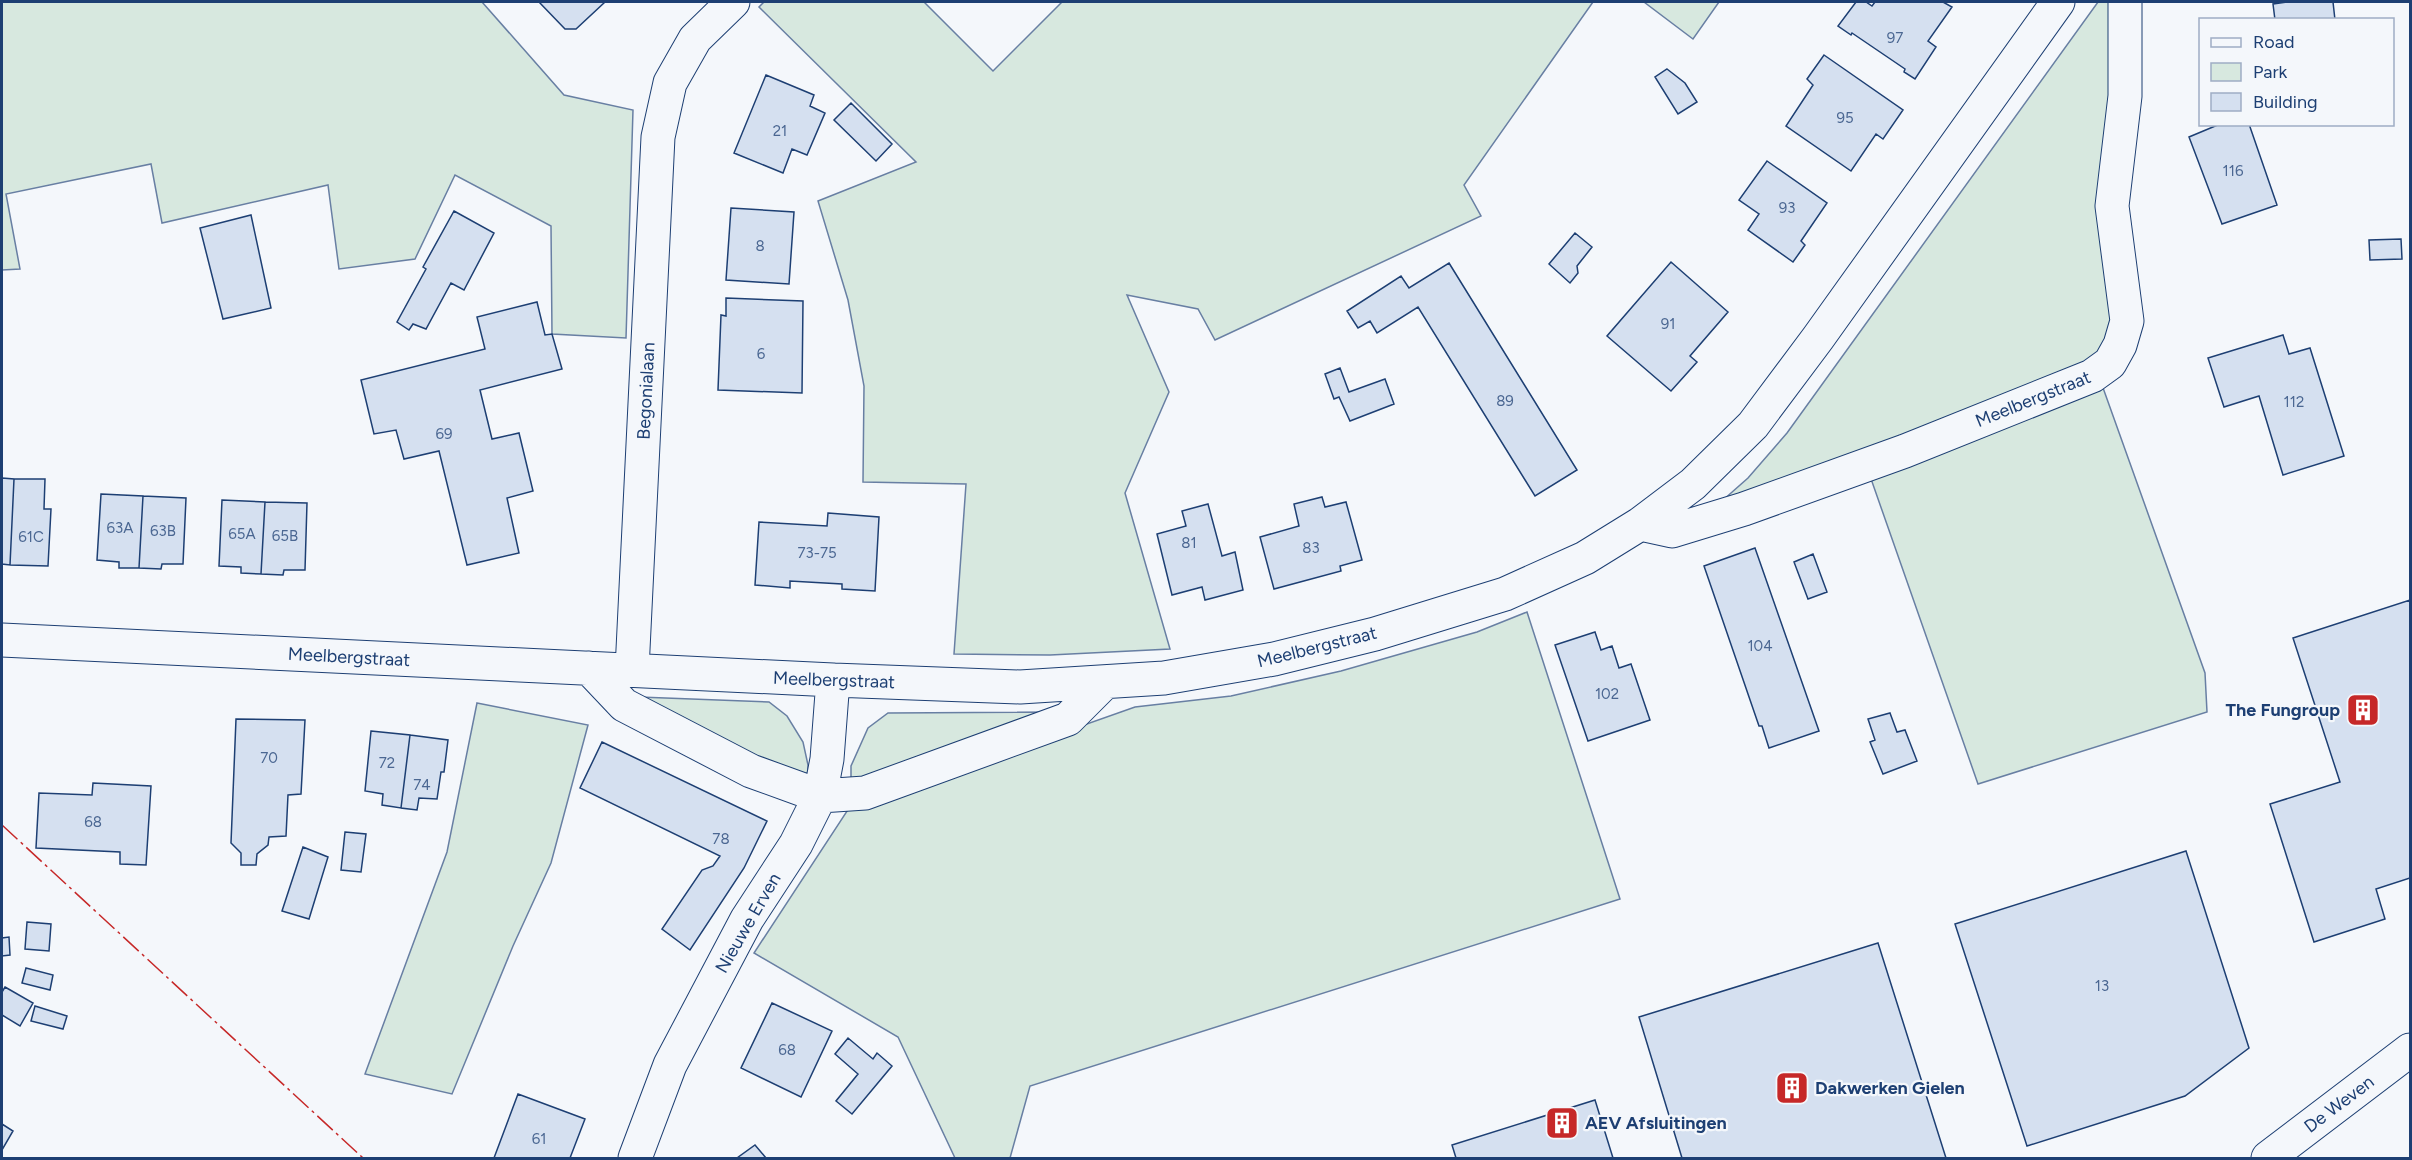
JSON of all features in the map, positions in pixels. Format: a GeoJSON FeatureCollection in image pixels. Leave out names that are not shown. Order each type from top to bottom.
{"type":"FeatureCollection","features":[{"type":"Feature","properties":{"kind":"street","name":"Begonialaan"},"geometry":{"type":"LineString","coordinates":[[632,670],[658,137],[670,83],[694,39],[733,2]]}},
{"type":"Feature","properties":{"kind":"street","name":"Meelbergstraat"},"geometry":{"type":"LineString","coordinates":[[2,640],[1020,687],[1164,678],[1274,659],[1375,634],[1505,594],[1585,558],[1640,524],[1693,484],[1753,426],[2058,2]]}},
{"type":"Feature","properties":{"kind":"street","name":"Meelbergstraat"},"geometry":{"type":"LineString","coordinates":[[1640,524],[1672,531],[1744,509],[1905,450],[2081,381],[2110,363],[2120,345],[2127,321],[2112,206],[2125,96],[2125,2]]}},
{"type":"Feature","properties":{"kind":"street"},"geometry":{"type":"LineString","coordinates":[[589,668],[624,705],[751,771],[820,796],[865,793],[1068,719],[1104,682]]}},
{"type":"Feature","properties":{"kind":"street","name":"Nieuwe Erven"},"geometry":{"type":"LineString","coordinates":[[635,1158],[670,1065],[747,919],[796,843],[820,796],[827,759],[833,680]]}},
{"type":"Feature","properties":{"kind":"street","name":"De Weven"},"geometry":{"type":"LineString","coordinates":[[2268,1158],[2410,1050]]}},
{"type":"Feature","properties":{"kind":"green space"},"geometry":{"type":"Polygon","coordinates":[[[2,2],[482,2],[564,95],[633,110],[626,338],[552,334],[551,226],[455,175],[415,259],[339,269],[328,185],[162,223],[151,164],[6,194],[20,269],[2,270],[2,2]]]}},
{"type":"Feature","properties":{"kind":"green space"},"geometry":{"type":"Polygon","coordinates":[[[764,2],[924,2],[993,71],[1062,2],[1593,2],[1464,185],[1481,216],[1215,340],[1198,309],[1127,295],[1169,392],[1125,493],[1170,649],[1050,655],[954,654],[966,484],[863,482],[864,386],[848,300],[818,201],[916,162],[759,7],[764,2]]]}},
{"type":"Feature","properties":{"kind":"green space"},"geometry":{"type":"Polygon","coordinates":[[[1644,2],[1719,2],[1693,39],[1644,2]]]}},
{"type":"Feature","properties":{"kind":"green space"},"geometry":{"type":"Polygon","coordinates":[[[2098,2],[2113,2],[2116,317],[2098,360],[1714,508],[1748,478],[1787,433],[2098,2]]]}},
{"type":"Feature","properties":{"kind":"green space"},"geometry":{"type":"Polygon","coordinates":[[[2102,385],[2205,673],[2207,712],[1978,784],[1870,476],[2102,385]]]}},
{"type":"Feature","properties":{"kind":"green space"},"geometry":{"type":"Polygon","coordinates":[[[1527,612],[1620,899],[1030,1086],[1010,1158],[955,1158],[898,1037],[754,953],[849,808],[1135,707],[1231,696],[1341,671],[1477,632],[1527,612]]]}},
{"type":"Feature","properties":{"kind":"green space"},"geometry":{"type":"Polygon","coordinates":[[[639,697],[769,702],[787,716],[803,742],[808,765],[807,783],[639,697]]]}},
{"type":"Feature","properties":{"kind":"green space"},"geometry":{"type":"Polygon","coordinates":[[[477,703],[588,725],[551,863],[513,946],[452,1094],[365,1074],[447,852],[477,703]]]}},
{"type":"Feature","properties":{"kind":"green space"},"geometry":{"type":"Polygon","coordinates":[[[1054,712],[851,786],[851,766],[868,728],[888,713],[1054,712]]]}},
{"type":"Feature","properties":{"kind":"building"},"geometry":{"type":"Polygon","coordinates":[[[539,2],[605,2],[576,29],[565,29],[539,2]]]}},
{"type":"Feature","properties":{"kind":"building"},"geometry":{"type":"Polygon","coordinates":[[[1856,2],[1866,2],[1872,6],[1875,2],[1943,2],[1952,7],[1928,41],[1936,47],[1915,79],[1904,72],[1905,69],[1838,26],[1856,2]]]}},
{"type":"Feature","properties":{"kind":"building"},"geometry":{"type":"Polygon","coordinates":[[[2333,2],[2335,18],[2275,18],[2273,4],[2333,2]]]}},
{"type":"Feature","properties":{"kind":"building"},"geometry":{"type":"Polygon","coordinates":[[[1824,55],[1903,110],[1883,139],[1876,134],[1851,171],[1786,126],[1813,85],[1807,79],[1824,55]]]}},
{"type":"Feature","properties":{"kind":"building"},"geometry":{"type":"Polygon","coordinates":[[[1667,69],[1685,83],[1697,102],[1678,114],[1655,77],[1667,69]]]}},
{"type":"Feature","properties":{"kind":"building"},"geometry":{"type":"Polygon","coordinates":[[[766,75],[814,95],[810,106],[825,113],[807,155],[792,149],[783,173],[734,153],[766,75]]]}},
{"type":"Feature","properties":{"kind":"building"},"geometry":{"type":"Polygon","coordinates":[[[851,103],[892,144],[876,161],[834,120],[851,103]]]}},
{"type":"Feature","properties":{"kind":"building"},"geometry":{"type":"Polygon","coordinates":[[[2215,126],[2250,126],[2277,205],[2222,224],[2189,137],[2215,126]]]}},
{"type":"Feature","properties":{"kind":"building"},"geometry":{"type":"Polygon","coordinates":[[[1767,161],[1827,203],[1801,241],[1805,245],[1793,262],[1748,230],[1759,214],[1739,200],[1767,161]]]}},
{"type":"Feature","properties":{"kind":"building"},"geometry":{"type":"Polygon","coordinates":[[[731,208],[794,212],[789,284],[726,280],[731,208]]]}},
{"type":"Feature","properties":{"kind":"building"},"geometry":{"type":"Polygon","coordinates":[[[454,211],[494,233],[464,290],[451,283],[426,329],[413,324],[409,330],[397,322],[426,269],[423,267],[454,211]]]}},
{"type":"Feature","properties":{"kind":"building"},"geometry":{"type":"Polygon","coordinates":[[[251,215],[271,308],[223,319],[200,228],[251,215]]]}},
{"type":"Feature","properties":{"kind":"building"},"geometry":{"type":"Polygon","coordinates":[[[1575,233],[1592,247],[1577,266],[1578,273],[1570,283],[1549,264],[1575,233]]]}},
{"type":"Feature","properties":{"kind":"building"},"geometry":{"type":"Polygon","coordinates":[[[2401,239],[2402,259],[2370,260],[2369,240],[2401,239]]]}},
{"type":"Feature","properties":{"kind":"building"},"geometry":{"type":"Polygon","coordinates":[[[1671,262],[1728,312],[1690,356],[1697,362],[1671,391],[1607,336],[1671,262]]]}},
{"type":"Feature","properties":{"kind":"building"},"geometry":{"type":"Polygon","coordinates":[[[1449,263],[1577,470],[1535,496],[1418,307],[1377,333],[1370,321],[1358,328],[1347,311],[1401,276],[1409,288],[1449,263]]]}},
{"type":"Feature","properties":{"kind":"building"},"geometry":{"type":"Polygon","coordinates":[[[726,298],[803,301],[802,393],[718,390],[721,315],[726,316],[726,298]]]}},
{"type":"Feature","properties":{"kind":"building"},"geometry":{"type":"Polygon","coordinates":[[[537,302],[545,335],[552,334],[562,369],[480,390],[492,439],[519,433],[533,491],[507,498],[519,553],[467,565],[439,451],[404,459],[396,430],[374,434],[361,380],[485,349],[477,317],[537,302]]]}},
{"type":"Feature","properties":{"kind":"building"},"geometry":{"type":"Polygon","coordinates":[[[2283,335],[2289,354],[2310,348],[2344,456],[2283,475],[2259,396],[2224,407],[2208,358],[2283,335]]]}},
{"type":"Feature","properties":{"kind":"building"},"geometry":{"type":"Polygon","coordinates":[[[1340,368],[1349,392],[1385,379],[1394,404],[1350,421],[1339,397],[1334,399],[1325,374],[1340,368]]]}},
{"type":"Feature","properties":{"kind":"building"},"geometry":{"type":"Polygon","coordinates":[[[2,478],[14,479],[10,565],[2,564],[2,478]]]}},
{"type":"Feature","properties":{"kind":"building"},"geometry":{"type":"Polygon","coordinates":[[[14,479],[45,479],[44,509],[51,509],[48,566],[10,565],[14,479]]]}},
{"type":"Feature","properties":{"kind":"building"},"geometry":{"type":"Polygon","coordinates":[[[101,494],[143,496],[139,568],[119,568],[119,562],[97,560],[101,494]]]}},
{"type":"Feature","properties":{"kind":"building"},"geometry":{"type":"Polygon","coordinates":[[[143,496],[186,498],[183,564],[162,564],[161,569],[139,568],[143,496]]]}},
{"type":"Feature","properties":{"kind":"building"},"geometry":{"type":"Polygon","coordinates":[[[1322,497],[1325,507],[1346,502],[1362,560],[1340,566],[1341,571],[1274,589],[1260,537],[1299,526],[1294,504],[1322,497]]]}},
{"type":"Feature","properties":{"kind":"building"},"geometry":{"type":"Polygon","coordinates":[[[222,500],[265,502],[261,574],[241,573],[241,567],[219,566],[222,500]]]}},
{"type":"Feature","properties":{"kind":"building"},"geometry":{"type":"Polygon","coordinates":[[[265,502],[307,503],[305,570],[284,570],[283,575],[261,574],[265,502]]]}},
{"type":"Feature","properties":{"kind":"building"},"geometry":{"type":"Polygon","coordinates":[[[1208,504],[1222,556],[1235,552],[1243,590],[1205,600],[1202,587],[1172,595],[1157,534],[1186,526],[1182,511],[1208,504]]]}},
{"type":"Feature","properties":{"kind":"building"},"geometry":{"type":"Polygon","coordinates":[[[828,513],[879,517],[875,591],[842,589],[842,584],[790,581],[790,588],[755,585],[759,522],[827,526],[828,513]]]}},
{"type":"Feature","properties":{"kind":"building"},"geometry":{"type":"Polygon","coordinates":[[[1755,548],[1819,731],[1769,748],[1762,726],[1759,726],[1704,566],[1755,548]]]}},
{"type":"Feature","properties":{"kind":"building"},"geometry":{"type":"Polygon","coordinates":[[[1813,554],[1827,592],[1808,599],[1794,562],[1813,554]]]}},
{"type":"Feature","properties":{"kind":"building","name":"The Fungroup"},"geometry":{"type":"Polygon","coordinates":[[[2410,600],[2410,878],[2376,889],[2385,919],[2314,942],[2270,804],[2340,782],[2293,638],[2410,600]]]}},
{"type":"Feature","properties":{"kind":"building"},"geometry":{"type":"Polygon","coordinates":[[[1595,632],[1601,650],[1612,646],[1619,668],[1631,664],[1650,720],[1588,741],[1555,645],[1595,632]]]}},
{"type":"Feature","properties":{"kind":"building"},"geometry":{"type":"Polygon","coordinates":[[[1890,713],[1897,732],[1905,730],[1917,761],[1883,774],[1870,742],[1875,740],[1868,719],[1890,713]]]}},
{"type":"Feature","properties":{"kind":"building"},"geometry":{"type":"Polygon","coordinates":[[[236,719],[305,720],[301,794],[288,795],[286,836],[269,837],[268,845],[257,854],[256,865],[241,865],[241,853],[231,843],[236,719]]]}},
{"type":"Feature","properties":{"kind":"building"},"geometry":{"type":"Polygon","coordinates":[[[371,731],[410,735],[401,808],[382,805],[383,794],[365,791],[371,731]]]}},
{"type":"Feature","properties":{"kind":"building"},"geometry":{"type":"Polygon","coordinates":[[[410,735],[448,740],[444,772],[441,772],[437,799],[419,798],[417,810],[401,808],[410,735]]]}},
{"type":"Feature","properties":{"kind":"building"},"geometry":{"type":"Polygon","coordinates":[[[602,742],[767,821],[744,868],[690,950],[662,929],[702,870],[713,866],[720,856],[580,788],[602,742]]]}},
{"type":"Feature","properties":{"kind":"building"},"geometry":{"type":"Polygon","coordinates":[[[93,783],[151,786],[146,865],[120,864],[120,852],[36,848],[39,793],[92,795],[93,783]]]}},
{"type":"Feature","properties":{"kind":"building"},"geometry":{"type":"Polygon","coordinates":[[[345,832],[366,834],[361,872],[341,870],[345,832]]]}},
{"type":"Feature","properties":{"kind":"building"},"geometry":{"type":"Polygon","coordinates":[[[303,847],[328,857],[309,919],[282,911],[303,847]]]}},
{"type":"Feature","properties":{"kind":"building"},"geometry":{"type":"Polygon","coordinates":[[[2186,851],[2249,1048],[2185,1096],[2027,1146],[1955,924],[2186,851]]]}},
{"type":"Feature","properties":{"kind":"building"},"geometry":{"type":"Polygon","coordinates":[[[27,922],[51,924],[49,951],[25,949],[27,922]]]}},
{"type":"Feature","properties":{"kind":"building"},"geometry":{"type":"Polygon","coordinates":[[[9,937],[10,955],[2,956],[2,938],[9,937]]]}},
{"type":"Feature","properties":{"kind":"building","name":"Dakwerken Gielen"},"geometry":{"type":"Polygon","coordinates":[[[1878,943],[1946,1158],[1682,1158],[1639,1017],[1878,943]]]}},
{"type":"Feature","properties":{"kind":"building"},"geometry":{"type":"Polygon","coordinates":[[[26,968],[53,975],[50,990],[22,983],[26,968]]]}},
{"type":"Feature","properties":{"kind":"building"},"geometry":{"type":"Polygon","coordinates":[[[5,987],[33,1003],[20,1026],[2,1015],[2,992],[5,987]]]}},
{"type":"Feature","properties":{"kind":"building"},"geometry":{"type":"Polygon","coordinates":[[[772,1003],[832,1031],[801,1097],[741,1068],[772,1003]]]}},
{"type":"Feature","properties":{"kind":"building"},"geometry":{"type":"Polygon","coordinates":[[[35,1006],[67,1016],[63,1029],[31,1021],[35,1006]]]}},
{"type":"Feature","properties":{"kind":"building"},"geometry":{"type":"Polygon","coordinates":[[[848,1038],[873,1059],[877,1053],[892,1066],[852,1114],[836,1101],[858,1074],[835,1054],[848,1038]]]}},
{"type":"Feature","properties":{"kind":"building"},"geometry":{"type":"Polygon","coordinates":[[[518,1094],[585,1119],[570,1158],[494,1158],[518,1094]]]}},
{"type":"Feature","properties":{"kind":"building","name":"AEV Afsluitingen"},"geometry":{"type":"Polygon","coordinates":[[[1595,1100],[1613,1158],[1456,1158],[1452,1145],[1595,1100]]]}},
{"type":"Feature","properties":{"kind":"building"},"geometry":{"type":"Polygon","coordinates":[[[2,1124],[13,1131],[2,1150],[2,1124]]]}},
{"type":"Feature","properties":{"kind":"building"},"geometry":{"type":"Polygon","coordinates":[[[755,1145],[766,1158],[737,1158],[755,1145]]]}},
{"type":"Feature","properties":{"kind":"power"},"geometry":{"type":"LineString","coordinates":[[2,825],[363,1158]]}},
{"type":"Feature","properties":{"kind":"place","name":"The Fungroup"},"geometry":{"type":"Point","coordinates":[2363,710]}},
{"type":"Feature","properties":{"kind":"place","name":"Dakwerken Gielen"},"geometry":{"type":"Point","coordinates":[1792,1088]}},
{"type":"Feature","properties":{"kind":"place","name":"AEV Afsluitingen"},"geometry":{"type":"Point","coordinates":[1562,1123]}}]}
